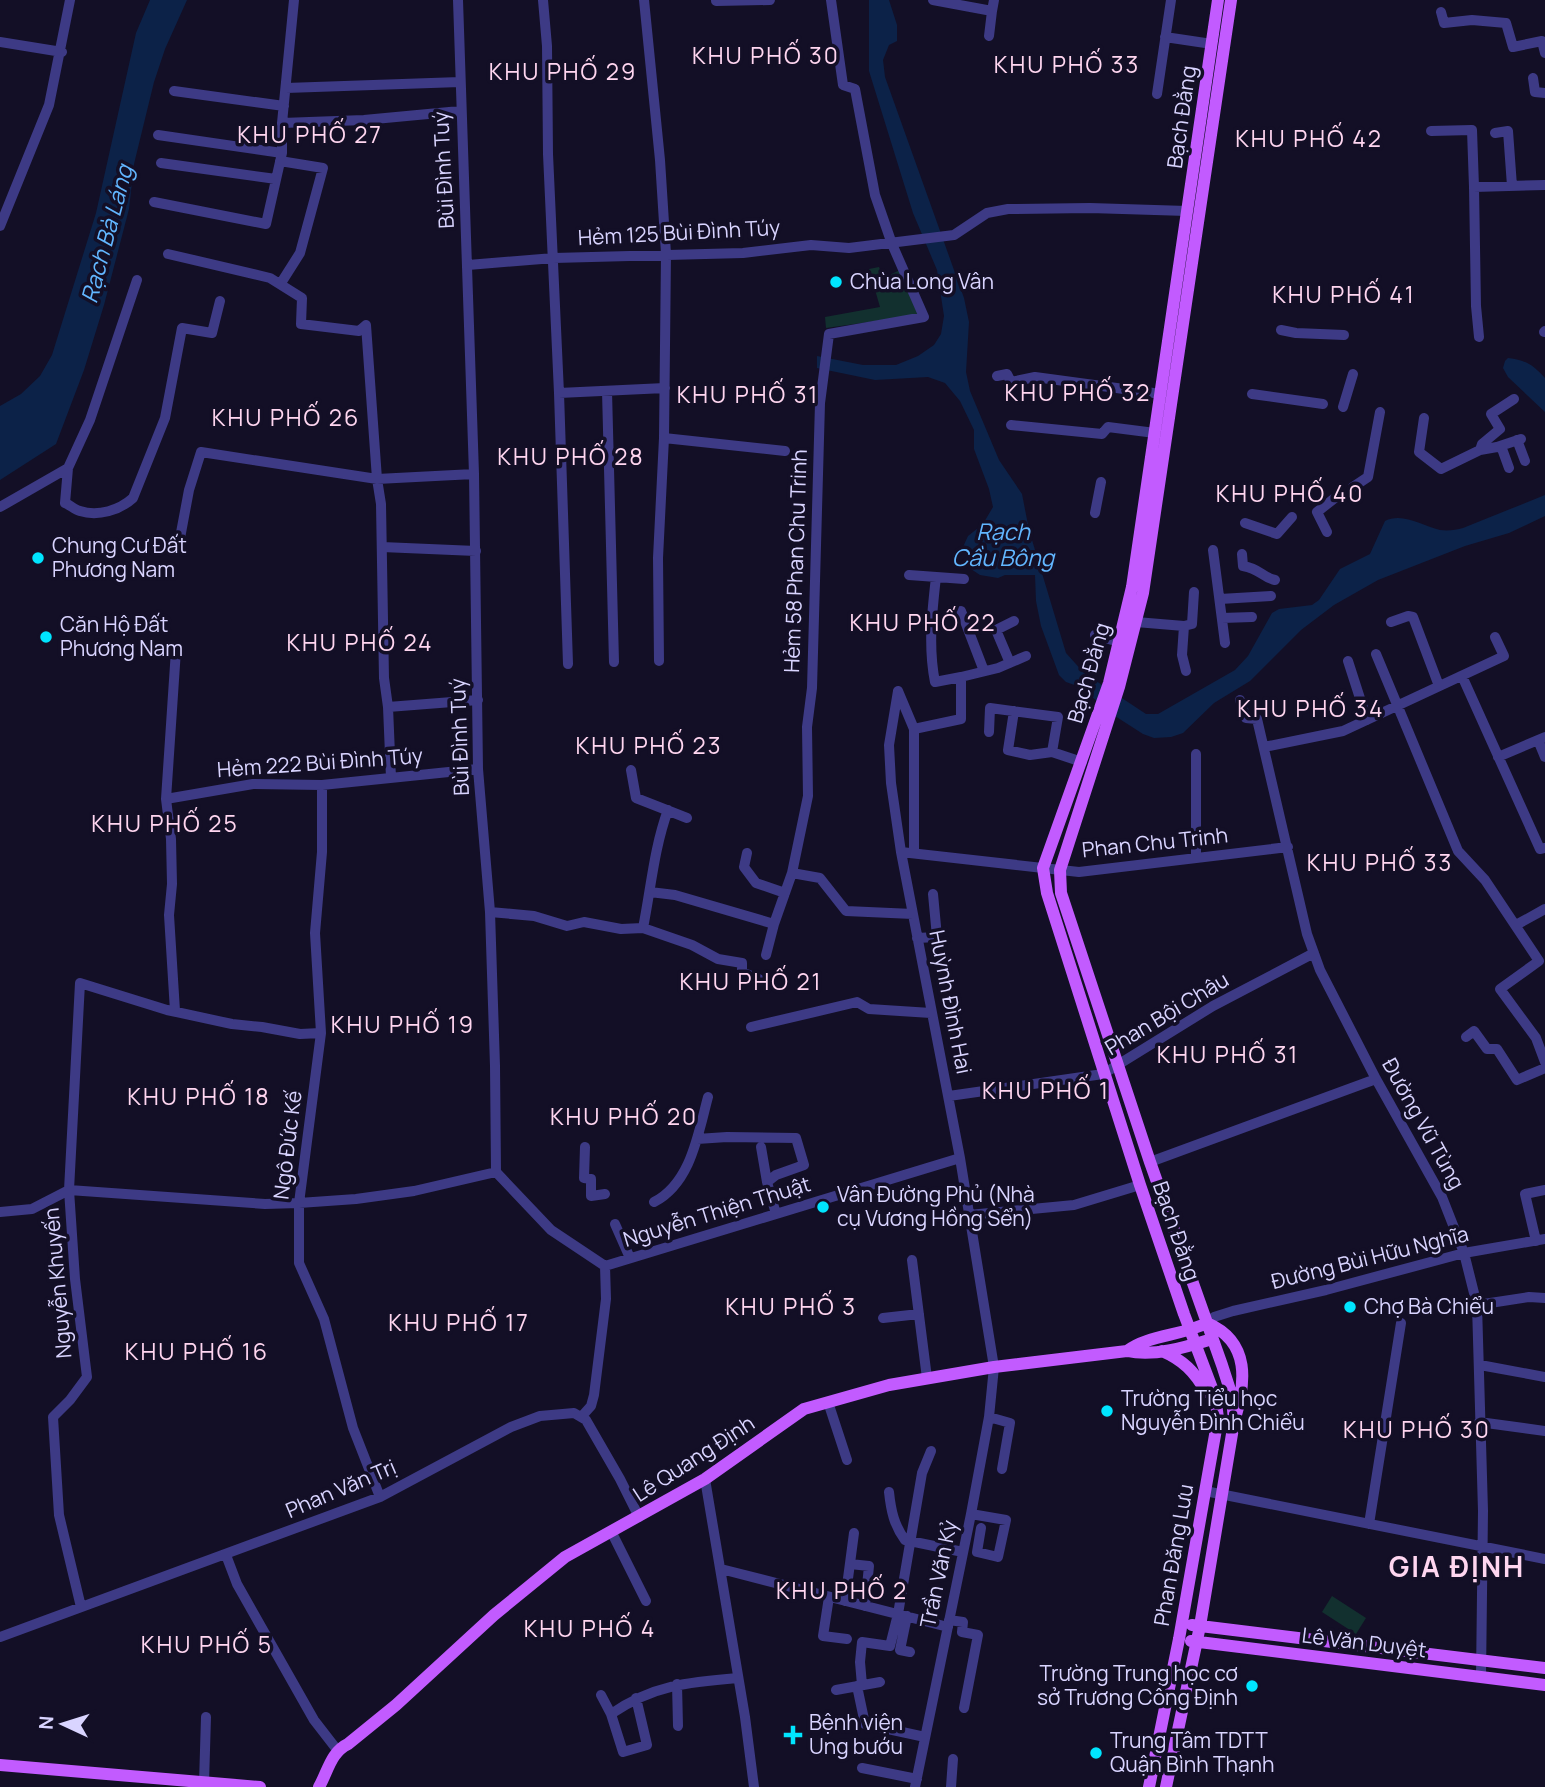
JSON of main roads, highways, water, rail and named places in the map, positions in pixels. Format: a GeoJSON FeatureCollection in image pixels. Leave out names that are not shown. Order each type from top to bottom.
{"type":"FeatureCollection","features":[{"type":"Feature","properties":{"kind":"main road","name":"Bạch Đằng"},"geometry":{"type":"LineString","coordinates":[[1194,211],[1218,0]]}},
{"type":"Feature","properties":{"kind":"main road","name":"Bạch Đằng"},"geometry":{"type":"LineString","coordinates":[[1207,1323],[1150,1162],[1061,893],[1060,870],[1103,718],[1136,622],[1143,593],[1167,395],[1194,211],[1231,0]]}},
{"type":"Feature","properties":{"kind":"main road","name":"Bạch Đằng"},"geometry":{"type":"LineString","coordinates":[[1114,685],[1155,433],[1167,395]]}},
{"type":"Feature","properties":{"kind":"main road","name":"Bạch Đằng"},"geometry":{"type":"LineString","coordinates":[[1103,718],[1082,762],[1043,868],[1047,893],[1103,1074],[1192,1338]]}},
{"type":"Feature","properties":{"kind":"main road"},"geometry":{"type":"LineString","coordinates":[[1192,1338],[1207,1323]]}},
{"type":"Feature","properties":{"kind":"main road","name":"Phan Đăng Lưu"},"geometry":{"type":"LineString","coordinates":[[1207,1323],[1232,1396],[1234,1422]]}},
{"type":"Feature","properties":{"kind":"main road","name":"Phan Đăng Lưu"},"geometry":{"type":"LineString","coordinates":[[1166,1787],[1200,1626],[1234,1422],[1242,1390],[1242,1362],[1229,1336],[1207,1323]]}},
{"type":"Feature","properties":{"kind":"main road"},"geometry":{"type":"LineString","coordinates":[[1192,1338],[1212,1339]]}},
{"type":"Feature","properties":{"kind":"main road","name":"Phan Đăng Lưu"},"geometry":{"type":"LineString","coordinates":[[1149,1787],[1179,1639],[1218,1418],[1215,1396],[1192,1338]]}},
{"type":"Feature","properties":{"kind":"main road","name":"Lê Quang Định"},"geometry":{"type":"LineString","coordinates":[[319,1787],[328,1771],[340,1760],[343,1748],[396,1705],[494,1615],[565,1557],[705,1479],[804,1409],[889,1385],[927,1378],[1127,1351],[1140,1354],[1161,1351],[1192,1338]]}},
{"type":"Feature","properties":{"kind":"main road","name":"Lê Quang Định"},"geometry":{"type":"LineString","coordinates":[[1127,1351],[1137,1343],[1192,1338]]}},
{"type":"Feature","properties":{"kind":"main road"},"geometry":{"type":"LineString","coordinates":[[1161,1351],[1176,1357],[1192,1370],[1200,1380],[1218,1418]]}},
{"type":"Feature","properties":{"kind":"main road","name":"Lê Văn Duyệt"},"geometry":{"type":"LineString","coordinates":[[1181,1623],[1482,1658],[1545,1668]]}},
{"type":"Feature","properties":{"kind":"main road","name":"Lê Văn Duyệt"},"geometry":{"type":"LineString","coordinates":[[1179,1639],[1545,1685]]}},
{"type":"Feature","properties":{"kind":"main road"},"geometry":{"type":"LineString","coordinates":[[1391,1665],[1393,1648]]}},
{"type":"Feature","properties":{"kind":"main road"},"geometry":{"type":"LineString","coordinates":[[0,1765],[260,1787]]}},
{"type":"Feature","properties":{"kind":"water","name":"Rạch Bà Láng"},"geometry":{"type":"Polygon","coordinates":[[[150,0],[187,0],[165,49],[154,82],[134,164],[129,209],[84,370],[56,444],[0,480],[0,406],[21,394],[40,376],[52,355],[96,213],[136,33],[150,0]]]}},
{"type":"Feature","properties":{"kind":"water","name":"Rạch Cầu Bông"},"geometry":{"type":"Polygon","coordinates":[[[869,0],[889,0],[897,25],[897,41],[889,45],[883,60],[885,77],[964,298],[969,322],[966,372],[970,391],[999,460],[1022,494],[1029,530],[1066,653],[1084,673],[1146,714],[1158,714],[1235,670],[1248,656],[1272,613],[1279,609],[1312,605],[1319,600],[1340,569],[1370,554],[1385,521],[1399,518],[1440,530],[1455,530],[1545,495],[1545,516],[1509,533],[1465,546],[1378,580],[1334,605],[1301,630],[1250,681],[1214,703],[1183,733],[1154,738],[1143,734],[1115,716],[1080,687],[1066,682],[1059,675],[1041,626],[1035,575],[1005,575],[998,578],[980,575],[971,569],[963,547],[968,536],[983,524],[993,507],[974,449],[974,430],[960,401],[945,383],[928,377],[875,380],[817,368],[817,356],[863,365],[896,365],[918,356],[934,345],[941,334],[944,316],[937,270],[913,213],[869,71],[869,0]]]}},
{"type":"Feature","properties":{"kind":"water"},"geometry":{"type":"Polygon","coordinates":[[[1508,358],[1529,364],[1545,378],[1545,412],[1508,377],[1503,368],[1508,358]]]}},
{"type":"Feature","properties":{"kind":"place","name":"Chùa Long Vân"},"geometry":{"type":"Point","coordinates":[836,282]}},
{"type":"Feature","properties":{"kind":"place","name":"Chung Cư Đất Phương Nam"},"geometry":{"type":"Point","coordinates":[38,558]}},
{"type":"Feature","properties":{"kind":"place","name":"Căn Hộ Đất Phương Nam"},"geometry":{"type":"Point","coordinates":[46,637]}},
{"type":"Feature","properties":{"kind":"place","name":"Vân Đường Phủ (Nhà cụ Vương Hồng Sển)"},"geometry":{"type":"Point","coordinates":[823,1207]}},
{"type":"Feature","properties":{"kind":"place","name":"Chợ Bà Chiểu"},"geometry":{"type":"Point","coordinates":[1350,1307]}},
{"type":"Feature","properties":{"kind":"place","name":"Trường Tiểu học Nguyễn Đình Chiểu"},"geometry":{"type":"Point","coordinates":[1107,1411]}},
{"type":"Feature","properties":{"kind":"place","name":"Trường Trung học cơ sở Trương Công Định"},"geometry":{"type":"Point","coordinates":[1252,1686]}},
{"type":"Feature","properties":{"kind":"place","name":"Bệnh viện Ung bướu"},"geometry":{"type":"Point","coordinates":[793,1735]}},
{"type":"Feature","properties":{"kind":"place","name":"Trung Tâm TDTT Quận Bình Thạnh"},"geometry":{"type":"Point","coordinates":[1096,1753]}},
{"type":"Feature","properties":{"kind":"district","name":"KHU PHỐ 30"},"geometry":{"type":"Point","coordinates":[766,56]}},
{"type":"Feature","properties":{"kind":"district","name":"KHU PHỐ 33"},"geometry":{"type":"Point","coordinates":[1067,65]}},
{"type":"Feature","properties":{"kind":"district","name":"KHU PHỐ 29"},"geometry":{"type":"Point","coordinates":[563,72]}},
{"type":"Feature","properties":{"kind":"district","name":"KHU PHỐ 27"},"geometry":{"type":"Point","coordinates":[310,135]}},
{"type":"Feature","properties":{"kind":"district","name":"KHU PHỐ 42"},"geometry":{"type":"Point","coordinates":[1309,139]}},
{"type":"Feature","properties":{"kind":"district","name":"KHU PHỐ 41"},"geometry":{"type":"Point","coordinates":[1344,295]}},
{"type":"Feature","properties":{"kind":"district","name":"KHU PHỐ 32"},"geometry":{"type":"Point","coordinates":[1078,393]}},
{"type":"Feature","properties":{"kind":"district","name":"KHU PHỐ 31"},"geometry":{"type":"Point","coordinates":[748,395]}},
{"type":"Feature","properties":{"kind":"district","name":"KHU PHỐ 26"},"geometry":{"type":"Point","coordinates":[286,418]}},
{"type":"Feature","properties":{"kind":"district","name":"KHU PHỐ 28"},"geometry":{"type":"Point","coordinates":[571,457]}},
{"type":"Feature","properties":{"kind":"district","name":"KHU PHỐ 40"},"geometry":{"type":"Point","coordinates":[1290,494]}},
{"type":"Feature","properties":{"kind":"district","name":"KHU PHỐ 22"},"geometry":{"type":"Point","coordinates":[923,623]}},
{"type":"Feature","properties":{"kind":"district","name":"KHU PHỐ 24"},"geometry":{"type":"Point","coordinates":[360,643]}},
{"type":"Feature","properties":{"kind":"district","name":"KHU PHỐ 34"},"geometry":{"type":"Point","coordinates":[1311,709]}},
{"type":"Feature","properties":{"kind":"district","name":"KHU PHỐ 23"},"geometry":{"type":"Point","coordinates":[649,746]}},
{"type":"Feature","properties":{"kind":"district","name":"KHU PHỐ 25"},"geometry":{"type":"Point","coordinates":[165,824]}},
{"type":"Feature","properties":{"kind":"district","name":"KHU PHỐ 33"},"geometry":{"type":"Point","coordinates":[1380,863]}},
{"type":"Feature","properties":{"kind":"district","name":"KHU PHỐ 21"},"geometry":{"type":"Point","coordinates":[751,982]}},
{"type":"Feature","properties":{"kind":"district","name":"KHU PHỐ 19"},"geometry":{"type":"Point","coordinates":[403,1025]}},
{"type":"Feature","properties":{"kind":"district","name":"KHU PHỐ 31"},"geometry":{"type":"Point","coordinates":[1228,1055]}},
{"type":"Feature","properties":{"kind":"district","name":"KHU PHỐ 1"},"geometry":{"type":"Point","coordinates":[1046,1091]}},
{"type":"Feature","properties":{"kind":"district","name":"KHU PHỐ 18"},"geometry":{"type":"Point","coordinates":[199,1097]}},
{"type":"Feature","properties":{"kind":"district","name":"KHU PHỐ 20"},"geometry":{"type":"Point","coordinates":[624,1117]}},
{"type":"Feature","properties":{"kind":"district","name":"KHU PHỐ 3"},"geometry":{"type":"Point","coordinates":[791,1307]}},
{"type":"Feature","properties":{"kind":"district","name":"KHU PHỐ 17"},"geometry":{"type":"Point","coordinates":[459,1323]}},
{"type":"Feature","properties":{"kind":"district","name":"KHU PHỐ 16"},"geometry":{"type":"Point","coordinates":[197,1352]}},
{"type":"Feature","properties":{"kind":"district","name":"KHU PHỐ 30"},"geometry":{"type":"Point","coordinates":[1417,1430]}},
{"type":"Feature","properties":{"kind":"district","name":"GIA ĐỊNH"},"geometry":{"type":"Point","coordinates":[1457,1567]}},
{"type":"Feature","properties":{"kind":"district","name":"KHU PHỐ 2"},"geometry":{"type":"Point","coordinates":[842,1591]}},
{"type":"Feature","properties":{"kind":"district","name":"KHU PHỐ 4"},"geometry":{"type":"Point","coordinates":[590,1629]}},
{"type":"Feature","properties":{"kind":"district","name":"KHU PHỐ 5"},"geometry":{"type":"Point","coordinates":[207,1645]}}]}
